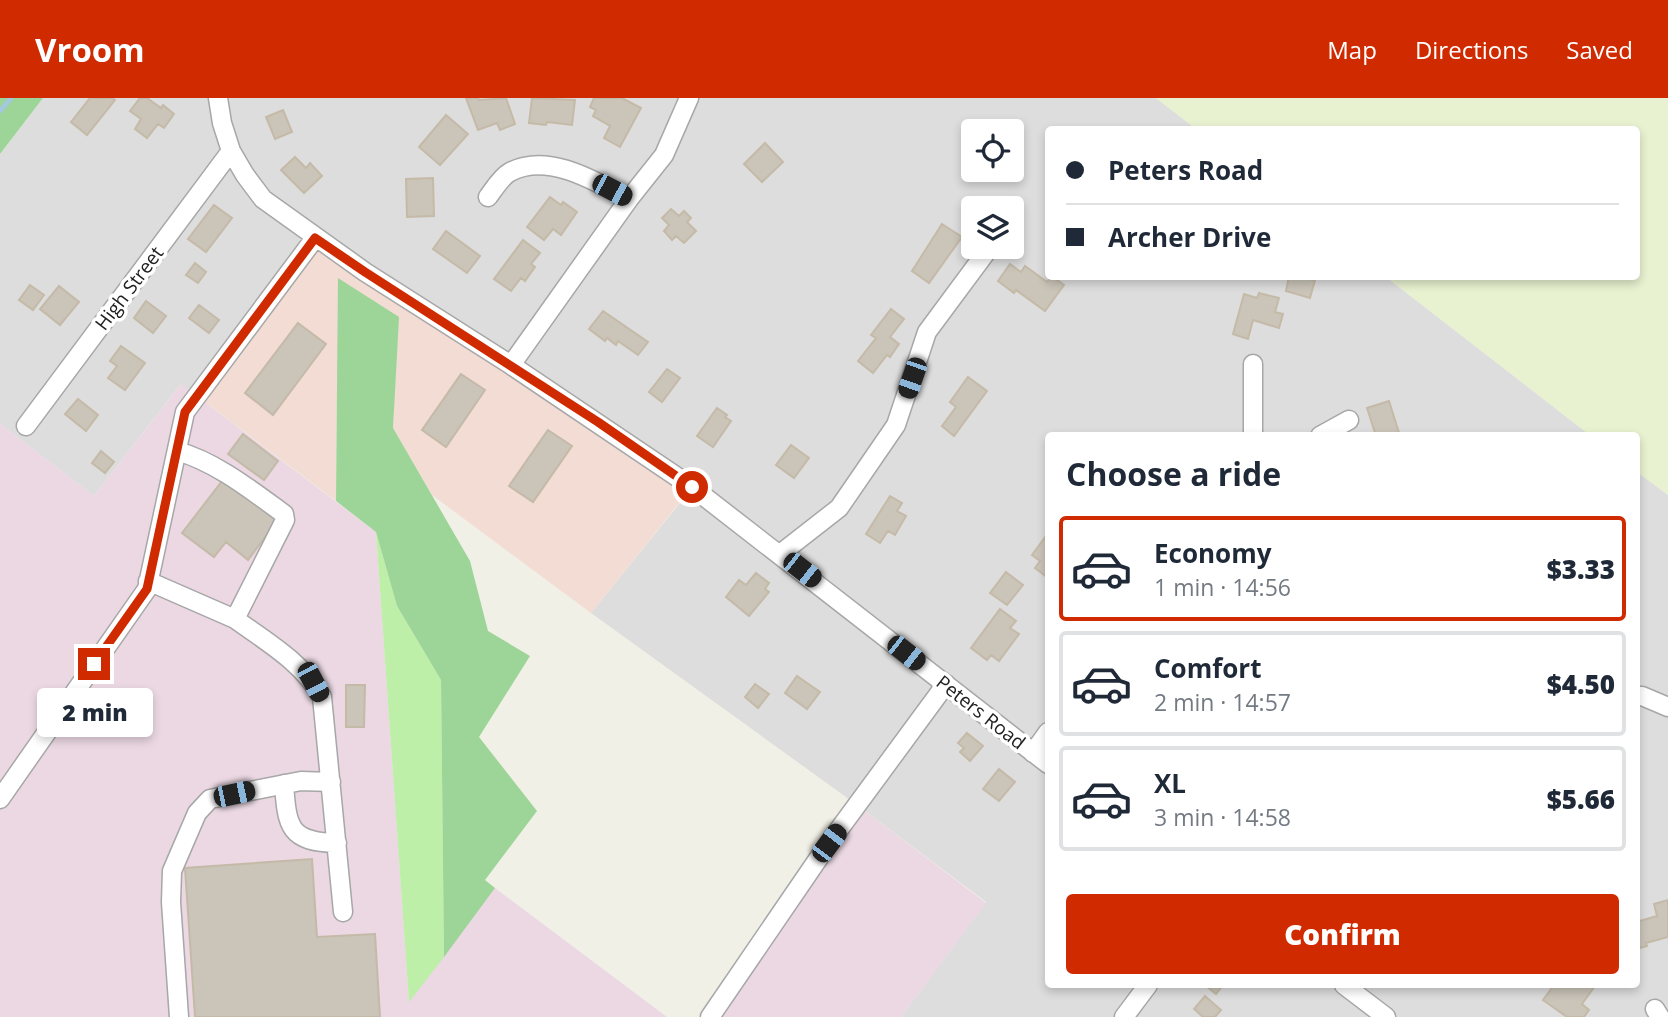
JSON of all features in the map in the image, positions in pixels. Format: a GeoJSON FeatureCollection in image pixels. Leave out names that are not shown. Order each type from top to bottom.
{"type":"FeatureCollection","features":[{"type":"Feature","properties":{"kind":"street","name":"Peters Road"},"geometry":{"type":"LineString","coordinates":[[218,98],[231,151],[263,199],[365,272],[511,365],[692,487],[1045,762]]}},
{"type":"Feature","properties":{"kind":"street"},"geometry":{"type":"LineString","coordinates":[[511,365],[629,199],[664,155],[690,98]]}},
{"type":"Feature","properties":{"kind":"street","name":"High Street"},"geometry":{"type":"LineString","coordinates":[[26,426],[231,151]]}},
{"type":"Feature","properties":{"kind":"street"},"geometry":{"type":"LineString","coordinates":[[488,197],[507,173],[531,165],[579,173],[629,199]]}},
{"type":"Feature","properties":{"kind":"street"},"geometry":{"type":"LineString","coordinates":[[0,799],[147,589],[185,412],[315,238]]}},
{"type":"Feature","properties":{"kind":"street"},"geometry":{"type":"LineString","coordinates":[[780,554],[839,508],[896,425],[927,332],[981,259]]}},
{"type":"Feature","properties":{"kind":"street"},"geometry":{"type":"LineString","coordinates":[[1253,364],[1253,432]]}},
{"type":"Feature","properties":{"kind":"street"},"geometry":{"type":"LineString","coordinates":[[1327,432],[1349,420]]}},
{"type":"Feature","properties":{"kind":"street"},"geometry":{"type":"LineString","coordinates":[[177,451],[196,456],[246,486],[284,514],[283,526],[235,619]]}},
{"type":"Feature","properties":{"kind":"street"},"geometry":{"type":"LineString","coordinates":[[148,581],[235,619],[284,654],[313,682],[321,697],[343,912]]}},
{"type":"Feature","properties":{"kind":"street"},"geometry":{"type":"LineString","coordinates":[[710,1017],[829,843],[946,684]]}},
{"type":"Feature","properties":{"kind":"street"},"geometry":{"type":"LineString","coordinates":[[1640,696],[1668,707]]}},
{"type":"Feature","properties":{"kind":"street"},"geometry":{"type":"LineString","coordinates":[[1033,753],[1045,736]]}},
{"type":"Feature","properties":{"kind":"street"},"geometry":{"type":"LineString","coordinates":[[178,1017],[171,902],[173,871],[198,813],[210,799],[301,781],[331,782]]}},
{"type":"Feature","properties":{"kind":"street"},"geometry":{"type":"LineString","coordinates":[[284,784],[286,816],[292,829],[315,842],[337,843]]}},
{"type":"Feature","properties":{"kind":"street"},"geometry":{"type":"LineString","coordinates":[[1125,1017],[1146,988]]}},
{"type":"Feature","properties":{"kind":"street"},"geometry":{"type":"LineString","coordinates":[[1348,988],[1386,1017]]}},
{"type":"Feature","properties":{"kind":"shaded area"},"geometry":{"type":"Polygon","coordinates":[[[43,98],[1156,98],[1192,126],[1045,126],[1045,280],[1390,280],[1586,432],[1045,432],[1045,988],[1640,988],[1640,474],[1668,495],[1668,1017],[901,1017],[986,902],[857,805],[591,613],[692,488],[599,422],[197,396],[180,385],[94,496],[0,424],[0,154],[43,98]]]}},
{"type":"Feature","properties":{"kind":"shaded area"},"geometry":{"type":"Polygon","coordinates":[[[315,238],[692,487],[591,613],[432,495],[393,429],[399,317],[338,279],[336,501],[197,396],[315,238]]]}},
{"type":"Feature","properties":{"kind":"shaded area"},"geometry":{"type":"Polygon","coordinates":[[[181,384],[376,532],[409,1001],[495,888],[667,1017],[0,1017],[0,424],[94,496],[181,384]]]}},
{"type":"Feature","properties":{"kind":"shaded area"},"geometry":{"type":"Polygon","coordinates":[[[857,805],[986,903],[901,1017],[710,1017],[857,805]]]}},
{"type":"Feature","properties":{"kind":"green space"},"geometry":{"type":"Polygon","coordinates":[[[0,98],[43,98],[0,154],[0,98]]]}},
{"type":"Feature","properties":{"kind":"green space"},"geometry":{"type":"Polygon","coordinates":[[[1156,98],[1668,98],[1668,495],[1640,474],[1640,432],[1586,432],[1390,280],[1640,280],[1640,126],[1192,126],[1156,98]]]}},
{"type":"Feature","properties":{"kind":"green space"},"geometry":{"type":"Polygon","coordinates":[[[338,278],[399,317],[393,428],[470,561],[488,631],[530,656],[479,737],[537,811],[485,880],[495,888],[444,957],[441,680],[397,606],[376,532],[336,501],[338,278]]]}},
{"type":"Feature","properties":{"kind":"green space"},"geometry":{"type":"Polygon","coordinates":[[[376,532],[397,606],[441,680],[444,957],[409,1002],[376,532]]]}},
{"type":"Feature","properties":{"kind":"building"},"geometry":{"type":"Polygon","coordinates":[[[90,98],[115,100],[87,135],[71,122],[90,98]]]}},
{"type":"Feature","properties":{"kind":"building"},"geometry":{"type":"Polygon","coordinates":[[[140,98],[147,98],[161,108],[163,105],[174,114],[164,128],[158,124],[147,138],[135,129],[141,119],[130,111],[140,98]]]}},
{"type":"Feature","properties":{"kind":"building"},"geometry":{"type":"Polygon","coordinates":[[[466,98],[506,98],[515,124],[500,130],[497,123],[478,130],[466,98]]]}},
{"type":"Feature","properties":{"kind":"building"},"geometry":{"type":"Polygon","coordinates":[[[532,98],[575,100],[572,125],[529,123],[532,98]]]}},
{"type":"Feature","properties":{"kind":"building"},"geometry":{"type":"Polygon","coordinates":[[[594,98],[622,98],[641,108],[620,147],[604,138],[610,126],[593,116],[596,110],[590,107],[594,98]]]}},
{"type":"Feature","properties":{"kind":"building"},"geometry":{"type":"Polygon","coordinates":[[[283,110],[292,132],[275,139],[266,117],[283,110]]]}},
{"type":"Feature","properties":{"kind":"building"},"geometry":{"type":"Polygon","coordinates":[[[446,115],[468,134],[440,165],[419,147],[446,115]]]}},
{"type":"Feature","properties":{"kind":"building"},"geometry":{"type":"Polygon","coordinates":[[[765,143],[783,162],[762,182],[744,164],[765,143]]]}},
{"type":"Feature","properties":{"kind":"building"},"geometry":{"type":"Polygon","coordinates":[[[295,157],[306,168],[310,163],[322,176],[304,193],[281,170],[295,157]]]}},
{"type":"Feature","properties":{"kind":"building"},"geometry":{"type":"Polygon","coordinates":[[[433,178],[434,216],[407,217],[406,179],[433,178]]]}},
{"type":"Feature","properties":{"kind":"building"},"geometry":{"type":"Polygon","coordinates":[[[550,197],[577,212],[561,235],[553,229],[544,240],[527,227],[550,197]]]}},
{"type":"Feature","properties":{"kind":"building"},"geometry":{"type":"Polygon","coordinates":[[[214,205],[232,218],[206,252],[188,239],[214,205]]]}},
{"type":"Feature","properties":{"kind":"building"},"geometry":{"type":"Polygon","coordinates":[[[671,209],[679,216],[684,211],[691,218],[687,222],[696,231],[684,243],[676,236],[672,240],[664,231],[669,225],[662,218],[671,209]]]}},
{"type":"Feature","properties":{"kind":"building"},"geometry":{"type":"Polygon","coordinates":[[[942,224],[961,236],[929,283],[912,271],[942,224]]]}},
{"type":"Feature","properties":{"kind":"building"},"geometry":{"type":"Polygon","coordinates":[[[446,231],[480,256],[467,273],[433,249],[446,231]]]}},
{"type":"Feature","properties":{"kind":"building"},"geometry":{"type":"Polygon","coordinates":[[[523,240],[540,253],[531,264],[535,267],[525,281],[521,278],[511,291],[494,279],[523,240]]]}},
{"type":"Feature","properties":{"kind":"building"},"geometry":{"type":"Polygon","coordinates":[[[195,263],[206,272],[198,283],[186,275],[195,263]]]}},
{"type":"Feature","properties":{"kind":"building"},"geometry":{"type":"Polygon","coordinates":[[[1010,264],[1021,272],[1025,266],[1047,282],[1057,280],[1064,285],[1045,311],[998,281],[1010,264]]]}},
{"type":"Feature","properties":{"kind":"building"},"geometry":{"type":"Polygon","coordinates":[[[1288,280],[1315,280],[1310,298],[1286,291],[1288,280]]]}},
{"type":"Feature","properties":{"kind":"building"},"geometry":{"type":"Polygon","coordinates":[[[30,285],[44,295],[33,310],[19,300],[30,285]]]}},
{"type":"Feature","properties":{"kind":"building"},"geometry":{"type":"Polygon","coordinates":[[[59,286],[79,302],[60,325],[40,309],[59,286]]]}},
{"type":"Feature","properties":{"kind":"building"},"geometry":{"type":"Polygon","coordinates":[[[1259,293],[1279,298],[1275,312],[1283,314],[1279,328],[1253,320],[1248,339],[1233,334],[1244,294],[1257,298],[1259,293]]]}},
{"type":"Feature","properties":{"kind":"building"},"geometry":{"type":"Polygon","coordinates":[[[146,301],[166,316],[153,333],[134,318],[146,301]]]}},
{"type":"Feature","properties":{"kind":"building"},"geometry":{"type":"Polygon","coordinates":[[[199,305],[219,320],[209,333],[189,318],[199,305]]]}},
{"type":"Feature","properties":{"kind":"building"},"geometry":{"type":"Polygon","coordinates":[[[891,309],[904,319],[890,337],[899,344],[873,373],[858,361],[876,338],[871,335],[891,309]]]}},
{"type":"Feature","properties":{"kind":"building"},"geometry":{"type":"Polygon","coordinates":[[[603,311],[648,342],[638,355],[618,341],[616,345],[607,338],[605,341],[589,329],[603,311]]]}},
{"type":"Feature","properties":{"kind":"building"},"geometry":{"type":"Polygon","coordinates":[[[298,323],[326,344],[273,415],[245,393],[298,323]]]}},
{"type":"Feature","properties":{"kind":"building"},"geometry":{"type":"Polygon","coordinates":[[[121,346],[145,363],[125,390],[108,378],[117,366],[110,361],[121,346]]]}},
{"type":"Feature","properties":{"kind":"building"},"geometry":{"type":"Polygon","coordinates":[[[667,369],[680,378],[662,402],[649,392],[667,369]]]}},
{"type":"Feature","properties":{"kind":"building"},"geometry":{"type":"Polygon","coordinates":[[[461,374],[485,390],[446,447],[422,430],[461,374]]]}},
{"type":"Feature","properties":{"kind":"building"},"geometry":{"type":"Polygon","coordinates":[[[968,377],[987,391],[954,436],[942,426],[956,407],[950,402],[968,377]]]}},
{"type":"Feature","properties":{"kind":"building"},"geometry":{"type":"Polygon","coordinates":[[[78,399],[98,415],[86,431],[65,414],[78,399]]]}},
{"type":"Feature","properties":{"kind":"building"},"geometry":{"type":"Polygon","coordinates":[[[1389,401],[1399,432],[1375,432],[1367,408],[1389,401]]]}},
{"type":"Feature","properties":{"kind":"building"},"geometry":{"type":"Polygon","coordinates":[[[717,408],[731,421],[713,447],[697,436],[717,408]]]}},
{"type":"Feature","properties":{"kind":"building"},"geometry":{"type":"Polygon","coordinates":[[[548,430],[572,446],[533,502],[509,486],[548,430]]]}},
{"type":"Feature","properties":{"kind":"building"},"geometry":{"type":"Polygon","coordinates":[[[243,434],[278,461],[264,480],[228,454],[243,434]]]}},
{"type":"Feature","properties":{"kind":"building"},"geometry":{"type":"Polygon","coordinates":[[[791,445],[809,458],[794,478],[776,465],[791,445]]]}},
{"type":"Feature","properties":{"kind":"building"},"geometry":{"type":"Polygon","coordinates":[[[101,451],[114,462],[105,473],[92,463],[101,451]]]}},
{"type":"Feature","properties":{"kind":"building"},"geometry":{"type":"Polygon","coordinates":[[[226,476],[280,517],[248,560],[226,542],[214,557],[182,533],[226,476]]]}},
{"type":"Feature","properties":{"kind":"building"},"geometry":{"type":"Polygon","coordinates":[[[890,496],[902,503],[897,511],[906,516],[895,535],[888,531],[880,543],[866,534],[890,496]]]}},
{"type":"Feature","properties":{"kind":"building"},"geometry":{"type":"Polygon","coordinates":[[[1045,537],[1045,576],[1035,568],[1040,561],[1032,555],[1045,537]]]}},
{"type":"Feature","properties":{"kind":"building"},"geometry":{"type":"Polygon","coordinates":[[[1006,572],[1023,585],[1007,605],[990,593],[1006,572]]]}},
{"type":"Feature","properties":{"kind":"building"},"geometry":{"type":"Polygon","coordinates":[[[756,573],[769,583],[765,589],[769,592],[749,616],[726,597],[739,580],[746,585],[756,573]]]}},
{"type":"Feature","properties":{"kind":"building"},"geometry":{"type":"Polygon","coordinates":[[[1000,609],[1016,621],[1010,628],[1019,634],[999,661],[991,655],[987,660],[971,648],[1000,609]]]}},
{"type":"Feature","properties":{"kind":"building"},"geometry":{"type":"Polygon","coordinates":[[[797,676],[820,692],[807,709],[785,693],[797,676]]]}},
{"type":"Feature","properties":{"kind":"building"},"geometry":{"type":"Polygon","coordinates":[[[755,684],[769,694],[758,708],[745,697],[755,684]]]}},
{"type":"Feature","properties":{"kind":"building"},"geometry":{"type":"Polygon","coordinates":[[[346,685],[365,685],[364,727],[346,727],[346,685]]]}},
{"type":"Feature","properties":{"kind":"building"},"geometry":{"type":"Polygon","coordinates":[[[967,733],[983,746],[970,761],[960,752],[964,748],[958,743],[967,733]]]}},
{"type":"Feature","properties":{"kind":"building"},"geometry":{"type":"Polygon","coordinates":[[[999,769],[1015,782],[999,801],[983,789],[999,769]]]}},
{"type":"Feature","properties":{"kind":"building"},"geometry":{"type":"Polygon","coordinates":[[[312,859],[317,937],[375,934],[380,1017],[195,1017],[185,868],[312,859]]]}},
{"type":"Feature","properties":{"kind":"building"},"geometry":{"type":"Polygon","coordinates":[[[1668,900],[1668,937],[1646,943],[1647,946],[1640,948],[1640,921],[1657,916],[1654,904],[1668,900]]]}},
{"type":"Feature","properties":{"kind":"building"},"geometry":{"type":"Polygon","coordinates":[[[1209,988],[1221,988],[1216,994],[1209,988]]]}},
{"type":"Feature","properties":{"kind":"building"},"geometry":{"type":"Polygon","coordinates":[[[1552,988],[1594,988],[1582,1004],[1589,1010],[1584,1017],[1567,1017],[1543,1000],[1552,988]]]}},
{"type":"Feature","properties":{"kind":"building"},"geometry":{"type":"Polygon","coordinates":[[[1205,996],[1221,1010],[1215,1017],[1203,1017],[1194,1009],[1205,996]]]}},
{"type":"Feature","properties":{"kind":"waterway"},"geometry":{"type":"LineString","coordinates":[[0,111],[11,98]]}},
{"type":"Feature","properties":{"kind":"route"},"geometry":{"type":"LineString","coordinates":[[94,664],[147,589],[185,412],[315,238],[598,422],[692,487]]}}]}
